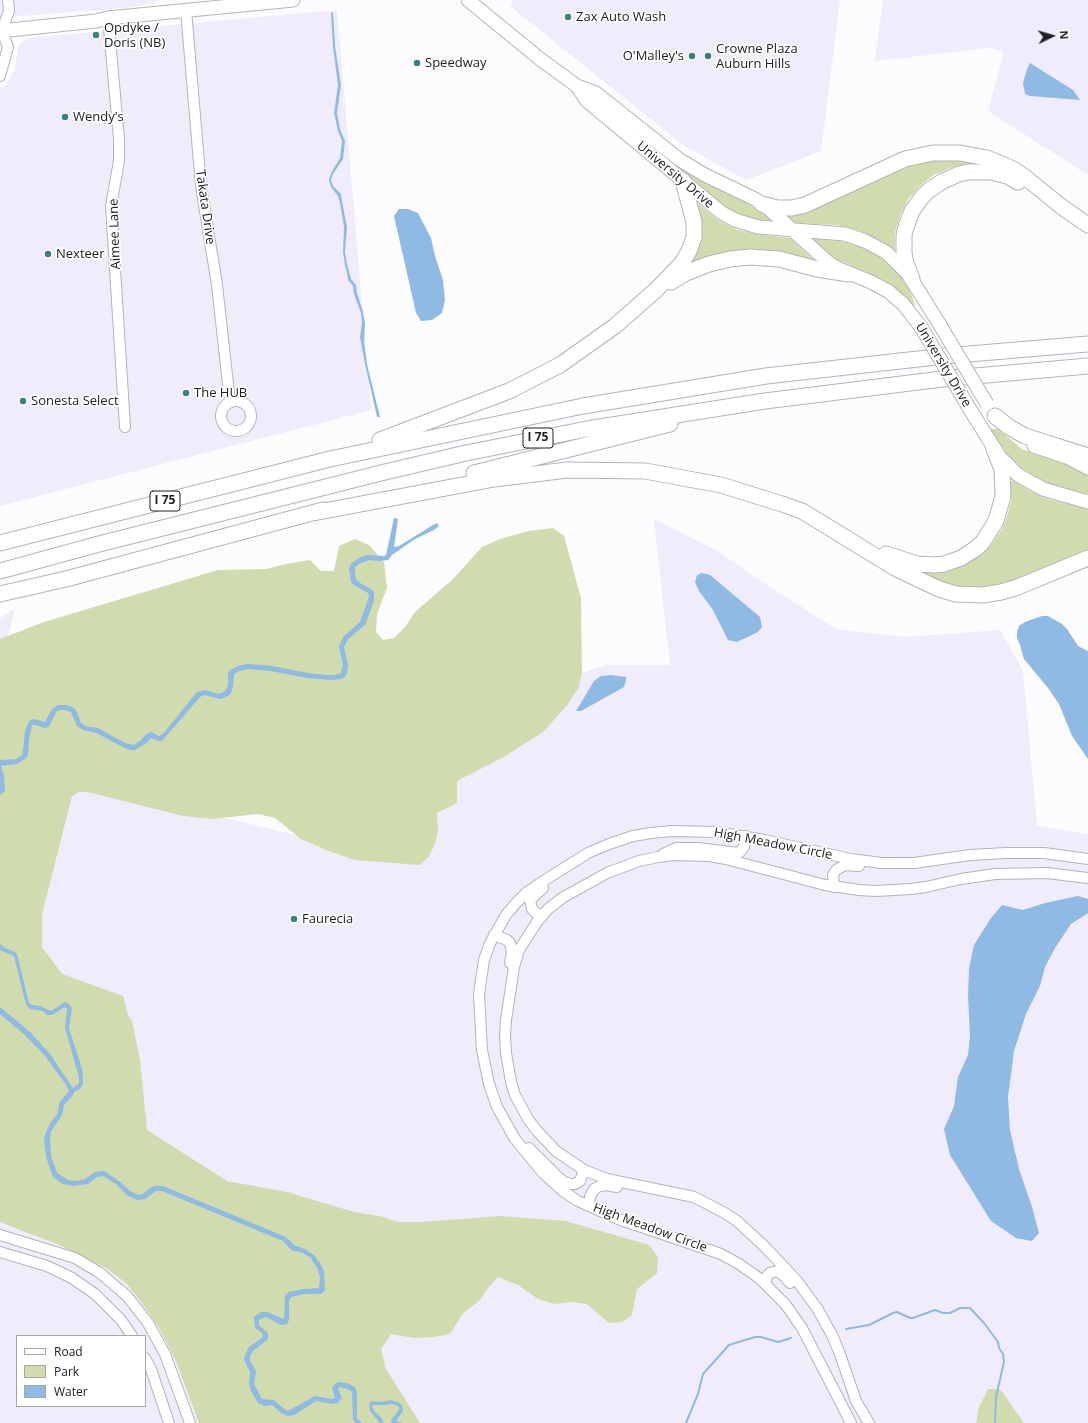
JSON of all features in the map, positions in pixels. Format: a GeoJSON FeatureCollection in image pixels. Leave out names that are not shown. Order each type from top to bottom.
{"type":"FeatureCollection","features":[{"type":"Feature","properties":{"kind":"highway"},"geometry":{"type":"LineString","coordinates":[[762,204],[770,207],[786,208],[805,205],[896,162],[924,154],[947,152],[978,156],[1004,165],[1026,178],[1062,207],[1088,225]]}},
{"type":"Feature","properties":{"kind":"highway"},"geometry":{"type":"LineString","coordinates":[[912,279],[904,254],[904,235],[909,219],[912,211],[922,197],[935,186],[947,179],[968,172],[983,171],[999,174],[1015,180],[1062,207]]}},
{"type":"Feature","properties":{"kind":"highway"},"geometry":{"type":"LineString","coordinates":[[330,459],[503,394],[547,372],[593,343],[656,290],[682,263],[689,251],[694,237],[694,222],[693,213],[683,181]]}},
{"type":"Feature","properties":{"kind":"highway"},"geometry":{"type":"LineString","coordinates":[[656,290],[700,267],[744,257],[779,259],[816,269],[849,274]]}},
{"type":"Feature","properties":{"kind":"highway","name":"I 75"},"geometry":{"type":"LineString","coordinates":[[0,543],[330,459],[583,406],[766,376],[945,356],[1088,344]]}},
{"type":"Feature","properties":{"kind":"highway","name":"I 75"},"geometry":{"type":"LineString","coordinates":[[0,571],[99,544],[385,472],[466,453],[587,429],[764,401],[942,379],[1088,366]]}},
{"type":"Feature","properties":{"kind":"highway"},"geometry":{"type":"LineString","coordinates":[[0,594],[66,579],[313,513],[764,401]]}},
{"type":"Feature","properties":{"kind":"highway"},"geometry":{"type":"LineString","coordinates":[[991,410],[1009,427],[1025,436],[1088,456]]}},
{"type":"Feature","properties":{"kind":"highway"},"geometry":{"type":"LineString","coordinates":[[856,543],[917,564],[944,564],[968,554],[982,543],[996,522],[1001,509],[1003,477],[1000,463],[994,449]]}},
{"type":"Feature","properties":{"kind":"highway"},"geometry":{"type":"LineString","coordinates":[[313,513],[494,479],[567,470],[645,471],[721,485],[802,511],[895,568],[948,592],[965,595],[988,595],[1010,590],[1088,558]]}},
{"type":"Feature","properties":{"kind":"highway"},"geometry":{"type":"LineString","coordinates":[[0,603],[66,579]]}},
{"type":"Feature","properties":{"kind":"main road"},"geometry":{"type":"LineString","coordinates":[[1,29],[96,21],[108,18],[293,0]]}},
{"type":"Feature","properties":{"kind":"main road","name":"University Drive"},"geometry":{"type":"LineString","coordinates":[[468,0],[540,59],[577,86],[596,93],[672,154],[688,165],[762,204],[822,258],[839,269],[871,282],[888,291],[904,304],[921,327],[994,449],[1012,470],[1034,485],[1052,493],[1088,502]]}},
{"type":"Feature","properties":{"kind":"main road","name":"University Drive"},"geometry":{"type":"LineString","coordinates":[[577,86],[587,101],[714,208],[735,220],[758,227],[835,232],[855,236],[886,252],[897,261],[912,279],[991,410],[1007,429],[1022,440],[1071,459],[1088,468]]}},
{"type":"Feature","properties":{"kind":"street"},"geometry":{"type":"LineString","coordinates":[[0,76],[8,47],[1,29],[9,11],[8,0]]}},
{"type":"Feature","properties":{"kind":"street","name":"Takata Drive"},"geometry":{"type":"LineString","coordinates":[[186,10],[201,186],[217,285],[230,402]]}},
{"type":"Feature","properties":{"kind":"street","name":"Aimee Lane"},"geometry":{"type":"LineString","coordinates":[[108,18],[120,140],[119,160],[112,206],[125,426]]}},
{"type":"Feature","properties":{"kind":"street","name":"High Meadow Circle"},"geometry":{"type":"LineString","coordinates":[[852,1423],[802,1328],[786,1305],[765,1284],[739,1264],[721,1254],[618,1219],[578,1201],[563,1191],[543,1173],[515,1139],[497,1107],[489,1084],[482,1050],[479,994],[484,960],[494,935],[506,915],[526,893],[588,853],[633,836],[651,833],[694,831],[717,832],[745,836],[851,859],[881,863],[914,863],[983,854],[1006,853],[1044,853],[1088,858]]}},
{"type":"Feature","properties":{"kind":"street"},"geometry":{"type":"LineString","coordinates":[[658,857],[676,848],[698,848],[740,853],[744,847],[745,836]]}},
{"type":"Feature","properties":{"kind":"street"},"geometry":{"type":"LineString","coordinates":[[543,915],[537,914],[532,909],[530,900],[539,891],[581,864],[588,853]]}},
{"type":"Feature","properties":{"kind":"street","name":"High Meadow Circle"},"geometry":{"type":"LineString","coordinates":[[869,1423],[856,1401],[833,1337],[817,1308],[797,1281],[763,1245],[737,1221],[694,1197],[607,1179],[584,1170],[566,1159],[536,1132],[524,1113],[511,1082],[506,1053],[505,1035],[519,950],[527,936],[548,908],[562,898],[607,873],[639,861],[658,857],[692,855],[721,858],[834,887],[876,891],[926,887],[995,874],[1047,873],[1088,878]]}},
{"type":"Feature","properties":{"kind":"street"},"geometry":{"type":"LineString","coordinates":[[834,887],[834,875],[836,870],[844,865],[904,869],[914,863]]}},
{"type":"Feature","properties":{"kind":"street"},"geometry":{"type":"LineString","coordinates":[[494,935],[508,940],[512,947],[512,957],[500,1018],[505,1035]]}},
{"type":"Feature","properties":{"kind":"street"},"geometry":{"type":"LineString","coordinates":[[515,1139],[526,1145],[564,1182],[575,1184],[580,1181],[584,1170]]}},
{"type":"Feature","properties":{"kind":"street"},"geometry":{"type":"LineString","coordinates":[[589,1205],[590,1197],[594,1189],[606,1185],[664,1197],[694,1197]]}},
{"type":"Feature","properties":{"kind":"street"},"geometry":{"type":"LineString","coordinates":[[0,1235],[75,1258],[100,1273],[127,1296],[148,1323],[165,1354],[190,1423]]}},
{"type":"Feature","properties":{"kind":"street"},"geometry":{"type":"LineString","coordinates":[[0,1252],[47,1266],[72,1278],[100,1300],[121,1320],[131,1335]]}},
{"type":"Feature","properties":{"kind":"street"},"geometry":{"type":"LineString","coordinates":[[765,1284],[767,1276],[770,1273],[777,1271],[783,1275],[833,1337]]}},
{"type":"Feature","properties":{"kind":"street"},"geometry":{"type":"LineString","coordinates":[[146,1360],[151,1369],[169,1423]]}},
{"type":"Feature","properties":{"kind":"shaded area"},"geometry":{"type":"Polygon","coordinates":[[[0,0],[158,0],[141,6],[0,18],[0,0]]]}},
{"type":"Feature","properties":{"kind":"shaded area"},"geometry":{"type":"Polygon","coordinates":[[[513,0],[840,0],[821,151],[746,180],[683,145],[510,6],[513,0]]]}},
{"type":"Feature","properties":{"kind":"shaded area"},"geometry":{"type":"Polygon","coordinates":[[[883,0],[1088,0],[1088,175],[988,111],[1004,52],[990,48],[875,61],[883,0]]]}},
{"type":"Feature","properties":{"kind":"shaded area"},"geometry":{"type":"Polygon","coordinates":[[[337,10],[371,410],[0,506],[0,86],[2,88],[7,83],[14,71],[19,45],[29,38],[337,10]],[[109,195],[106,216],[113,317],[109,195]]]}},
{"type":"Feature","properties":{"kind":"shaded area"},"geometry":{"type":"Polygon","coordinates":[[[654,519],[717,551],[838,630],[908,637],[1000,630],[1023,671],[1037,826],[1088,834],[1088,1423],[0,1423],[0,835],[71,781],[420,865],[438,830],[437,813],[457,803],[457,781],[502,758],[579,687],[582,673],[607,665],[670,665],[654,519]]]}},
{"type":"Feature","properties":{"kind":"shaded area"},"geometry":{"type":"Polygon","coordinates":[[[15,609],[0,667],[0,618],[15,609]]]}},
{"type":"Feature","properties":{"kind":"green space"},"geometry":{"type":"Polygon","coordinates":[[[590,96],[739,199],[762,212],[774,222],[763,222],[745,218],[725,208],[590,96]]]}},
{"type":"Feature","properties":{"kind":"green space"},"geometry":{"type":"Polygon","coordinates":[[[938,157],[978,162],[949,168],[934,175],[921,185],[909,198],[901,214],[895,232],[895,252],[881,241],[860,231],[838,225],[795,223],[785,213],[903,164],[938,157]]]}},
{"type":"Feature","properties":{"kind":"green space"},"geometry":{"type":"Polygon","coordinates":[[[696,202],[718,220],[736,229],[756,234],[790,238],[817,263],[689,266],[696,202]]]}},
{"type":"Feature","properties":{"kind":"green space"},"geometry":{"type":"Polygon","coordinates":[[[811,238],[847,242],[876,254],[901,276],[910,290],[915,305],[914,306],[895,288],[882,279],[836,259],[823,250],[811,238]]]}},
{"type":"Feature","properties":{"kind":"green space"},"geometry":{"type":"Polygon","coordinates":[[[990,429],[998,429],[1022,449],[1076,468],[1088,476],[1088,494],[1053,486],[1027,473],[1008,455],[990,429]]]}},
{"type":"Feature","properties":{"kind":"green space"},"geometry":{"type":"Polygon","coordinates":[[[1013,480],[1045,498],[1088,509],[1088,551],[1008,584],[974,589],[949,586],[925,576],[926,573],[950,570],[968,563],[991,545],[1002,529],[1006,520],[1011,501],[1011,482],[1013,480]]]}},
{"type":"Feature","properties":{"kind":"green space"},"geometry":{"type":"Polygon","coordinates":[[[553,528],[564,536],[581,598],[582,673],[579,687],[568,704],[543,732],[502,758],[457,781],[457,803],[437,813],[438,830],[435,844],[429,856],[420,865],[355,860],[331,852],[301,839],[275,818],[258,814],[213,819],[183,816],[88,792],[79,792],[72,796],[42,914],[42,947],[62,974],[123,996],[128,1015],[132,1021],[140,1060],[147,1130],[227,1181],[287,1192],[354,1212],[384,1217],[397,1222],[422,1222],[500,1216],[566,1221],[649,1245],[658,1257],[657,1273],[637,1289],[632,1315],[622,1322],[609,1323],[587,1304],[571,1302],[554,1304],[538,1299],[518,1285],[498,1277],[479,1301],[463,1313],[450,1334],[434,1337],[414,1338],[391,1334],[381,1349],[386,1369],[420,1423],[199,1423],[176,1361],[159,1328],[126,1283],[106,1268],[59,1245],[0,1222],[0,639],[44,622],[218,570],[266,569],[310,560],[321,571],[334,571],[339,546],[355,539],[369,545],[384,562],[387,588],[377,614],[376,632],[383,640],[394,638],[405,627],[415,612],[452,580],[482,547],[500,539],[529,531],[553,528]]]}},
{"type":"Feature","properties":{"kind":"green space"},"geometry":{"type":"Polygon","coordinates":[[[988,1389],[1001,1390],[1024,1423],[976,1423],[979,1407],[988,1389]]]}},
{"type":"Feature","properties":{"kind":"water"},"geometry":{"type":"Polygon","coordinates":[[[333,12],[335,46],[341,85],[337,113],[340,129],[345,141],[343,159],[333,174],[331,180],[333,186],[341,194],[347,227],[345,252],[347,264],[351,279],[356,285],[363,312],[365,323],[364,342],[367,364],[380,417],[377,417],[360,337],[362,323],[361,313],[354,294],[353,286],[348,280],[345,265],[343,252],[344,227],[340,203],[338,196],[331,187],[329,180],[331,173],[340,158],[342,141],[334,113],[338,85],[333,47],[331,13],[333,12]]]}},
{"type":"Feature","properties":{"kind":"water"},"geometry":{"type":"Polygon","coordinates":[[[1030,63],[1073,90],[1080,100],[1030,96],[1025,94],[1023,83],[1030,63]]]}},
{"type":"Feature","properties":{"kind":"water"},"geometry":{"type":"Polygon","coordinates":[[[399,209],[408,209],[418,213],[431,238],[443,280],[445,300],[442,313],[432,320],[421,321],[416,313],[394,216],[399,209]]]}},
{"type":"Feature","properties":{"kind":"water"},"geometry":{"type":"Polygon","coordinates":[[[394,518],[398,519],[394,547],[399,546],[437,523],[439,526],[415,539],[392,555],[388,560],[369,560],[355,567],[356,579],[374,592],[374,601],[365,625],[348,639],[344,647],[348,665],[345,677],[331,680],[307,678],[271,671],[248,669],[239,671],[234,674],[233,687],[228,696],[220,699],[204,695],[200,697],[162,741],[151,738],[135,750],[130,750],[123,747],[96,733],[83,730],[77,726],[71,712],[60,710],[56,712],[49,727],[44,728],[32,725],[28,755],[25,759],[17,764],[1,766],[4,776],[5,789],[0,795],[0,760],[16,759],[22,755],[25,731],[29,721],[33,719],[45,722],[52,709],[58,705],[66,705],[74,708],[81,723],[85,726],[98,728],[125,743],[134,745],[146,734],[151,732],[159,736],[163,734],[197,692],[205,690],[219,694],[225,691],[228,686],[228,674],[230,670],[238,666],[248,664],[272,666],[326,675],[341,673],[343,665],[339,646],[344,636],[360,622],[369,597],[368,593],[351,582],[349,568],[351,564],[363,556],[386,555],[394,518]]]}},
{"type":"Feature","properties":{"kind":"water"},"geometry":{"type":"Polygon","coordinates":[[[702,573],[710,575],[760,617],[762,627],[758,632],[737,642],[728,640],[713,610],[699,591],[695,582],[697,575],[702,573]]]}},
{"type":"Feature","properties":{"kind":"water"},"geometry":{"type":"Polygon","coordinates":[[[1042,616],[1048,616],[1062,624],[1078,646],[1088,651],[1088,759],[1072,736],[1059,704],[1024,659],[1017,638],[1019,626],[1025,622],[1042,616]]]}},
{"type":"Feature","properties":{"kind":"water"},"geometry":{"type":"Polygon","coordinates":[[[611,675],[626,677],[624,687],[581,711],[576,711],[594,681],[601,676],[611,675]]]}},
{"type":"Feature","properties":{"kind":"water"},"geometry":{"type":"Polygon","coordinates":[[[1078,896],[1088,899],[1088,913],[1071,924],[1055,948],[1045,967],[1040,986],[1026,1014],[1014,1051],[1008,1097],[1010,1130],[1019,1169],[1039,1233],[1032,1241],[1016,1238],[991,1221],[950,1155],[944,1129],[954,1106],[958,1077],[968,1055],[970,1036],[968,995],[969,968],[974,945],[991,918],[1002,905],[1023,910],[1045,903],[1078,896]]]}},
{"type":"Feature","properties":{"kind":"water"},"geometry":{"type":"Polygon","coordinates":[[[0,944],[17,954],[29,1003],[51,1011],[65,1002],[72,1008],[69,1028],[82,1069],[83,1084],[80,1089],[74,1092],[64,1105],[62,1115],[51,1131],[51,1156],[57,1173],[68,1180],[77,1181],[85,1179],[95,1172],[104,1171],[119,1181],[130,1191],[138,1195],[143,1194],[154,1186],[163,1186],[286,1237],[294,1245],[305,1249],[314,1255],[322,1266],[324,1272],[325,1291],[321,1294],[304,1294],[291,1297],[289,1301],[289,1320],[287,1324],[281,1325],[266,1317],[259,1320],[259,1325],[268,1333],[268,1339],[253,1351],[250,1356],[250,1361],[256,1371],[254,1384],[262,1399],[274,1400],[288,1411],[315,1396],[332,1399],[335,1398],[332,1388],[334,1385],[338,1382],[347,1383],[355,1387],[357,1392],[357,1418],[362,1423],[356,1423],[353,1420],[352,1393],[345,1388],[340,1387],[338,1389],[342,1398],[338,1403],[332,1404],[316,1401],[294,1415],[288,1416],[281,1413],[272,1405],[265,1406],[258,1403],[251,1391],[249,1384],[250,1372],[244,1359],[249,1347],[263,1337],[262,1333],[255,1328],[254,1317],[261,1312],[267,1312],[284,1319],[285,1296],[289,1292],[319,1288],[320,1277],[311,1258],[303,1253],[291,1250],[283,1241],[162,1191],[156,1191],[145,1199],[137,1200],[127,1195],[116,1184],[103,1176],[97,1177],[88,1184],[73,1186],[63,1184],[53,1177],[46,1157],[44,1138],[49,1125],[58,1113],[59,1103],[69,1091],[46,1057],[26,1036],[0,1014],[0,1007],[30,1032],[50,1054],[73,1088],[79,1083],[79,1077],[65,1028],[67,1009],[65,1007],[52,1015],[47,1015],[43,1011],[30,1009],[26,1005],[14,956],[0,950],[0,944]]]}},
{"type":"Feature","properties":{"kind":"water"},"geometry":{"type":"Polygon","coordinates":[[[390,1400],[398,1402],[402,1405],[403,1411],[396,1421],[402,1423],[392,1423],[391,1420],[399,1410],[399,1407],[396,1405],[372,1405],[374,1411],[380,1416],[384,1423],[380,1423],[370,1411],[369,1403],[372,1401],[382,1402],[390,1400]]]}},
{"type":"Feature","properties":{"kind":"waterway"},"geometry":{"type":"LineString","coordinates":[[846,1329],[869,1325],[897,1312],[913,1318],[935,1310],[943,1313],[950,1313],[960,1308],[970,1308],[984,1323],[998,1342],[999,1348],[1003,1354],[1004,1362],[996,1397],[995,1423]]}},
{"type":"Feature","properties":{"kind":"waterway"},"geometry":{"type":"LineString","coordinates":[[686,1423],[698,1394],[703,1374],[729,1345],[755,1337],[761,1337],[778,1342],[791,1338]]}},
{"type":"Feature","properties":{"kind":"place","name":"Zax Auto Wash"},"geometry":{"type":"Point","coordinates":[568,17]}},
{"type":"Feature","properties":{"kind":"place","name":"Opdyke / Doris (NB)"},"geometry":{"type":"Point","coordinates":[96,35]}},
{"type":"Feature","properties":{"kind":"place","name":"O'Malley's"},"geometry":{"type":"Point","coordinates":[692,56]}},
{"type":"Feature","properties":{"kind":"place","name":"Crowne Plaza Auburn Hills"},"geometry":{"type":"Point","coordinates":[708,56]}},
{"type":"Feature","properties":{"kind":"place","name":"Speedway"},"geometry":{"type":"Point","coordinates":[417,63]}},
{"type":"Feature","properties":{"kind":"place","name":"Wendy's"},"geometry":{"type":"Point","coordinates":[65,117]}},
{"type":"Feature","properties":{"kind":"place","name":"Nexteer"},"geometry":{"type":"Point","coordinates":[48,254]}},
{"type":"Feature","properties":{"kind":"place","name":"The HUB"},"geometry":{"type":"Point","coordinates":[186,393]}},
{"type":"Feature","properties":{"kind":"place","name":"Sonesta Select"},"geometry":{"type":"Point","coordinates":[23,401]}},
{"type":"Feature","properties":{"kind":"place","name":"Faurecia"},"geometry":{"type":"Point","coordinates":[294,919]}}]}
